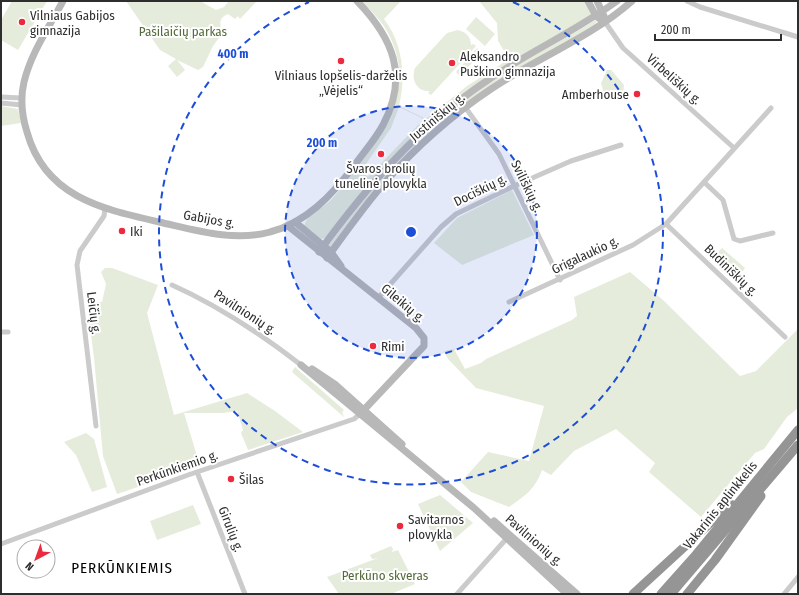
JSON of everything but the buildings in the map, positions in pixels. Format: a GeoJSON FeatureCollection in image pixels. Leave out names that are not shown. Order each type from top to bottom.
{"type":"FeatureCollection","features":[{"type":"Feature","properties":{"kind":"highway","name":"Vakarinis aplinkkelis"},"geometry":{"type":"LineString","coordinates":[[671,590],[751,486],[798,430]]}},
{"type":"Feature","properties":{"kind":"highway","name":"Vakarinis aplinkkelis"},"geometry":{"type":"LineString","coordinates":[[661,594],[671,590],[798,445]]}},
{"type":"Feature","properties":{"kind":"highway"},"geometry":{"type":"LineString","coordinates":[[687,594],[719,554],[786,459]]}},
{"type":"Feature","properties":{"kind":"highway"},"geometry":{"type":"LineString","coordinates":[[633,594],[751,486]]}},
{"type":"Feature","properties":{"kind":"street","name":"Gabijos g."},"geometry":{"type":"LineString","coordinates":[[63,1],[35,51],[28,68],[21,101],[29,140],[39,159],[51,176],[76,196],[106,209],[228,236],[256,235],[288,226],[295,222],[325,201],[380,130],[390,109],[395,78],[394,58],[390,46],[376,22],[357,1]]}},
{"type":"Feature","properties":{"kind":"street"},"geometry":{"type":"LineString","coordinates":[[588,1],[596,16],[605,22]]}},
{"type":"Feature","properties":{"kind":"street"},"geometry":{"type":"LineString","coordinates":[[597,1],[603,11],[605,22]]}},
{"type":"Feature","properties":{"kind":"street","name":"Justiniškių g."},"geometry":{"type":"LineString","coordinates":[[321,249],[382,172],[436,118],[489,79],[596,16],[617,1]]}},
{"type":"Feature","properties":{"kind":"street","name":"Justiniškių g."},"geometry":{"type":"LineString","coordinates":[[329,255],[390,176],[435,132],[465,107],[492,88],[605,22],[632,1]]}},
{"type":"Feature","properties":{"kind":"street"},"geometry":{"type":"LineString","coordinates":[[687,1],[700,7],[798,36]]}},
{"type":"Feature","properties":{"kind":"street","name":"Virbeliškių g."},"geometry":{"type":"LineString","coordinates":[[605,22],[628,53],[734,148]]}},
{"type":"Feature","properties":{"kind":"street"},"geometry":{"type":"LineString","coordinates":[[1,97],[21,101]]}},
{"type":"Feature","properties":{"kind":"street"},"geometry":{"type":"LineString","coordinates":[[1,103],[21,101]]}},
{"type":"Feature","properties":{"kind":"street","name":"Sviliškių g."},"geometry":{"type":"LineString","coordinates":[[465,107],[499,154],[560,280]]}},
{"type":"Feature","properties":{"kind":"street"},"geometry":{"type":"LineString","coordinates":[[666,224],[771,108]]}},
{"type":"Feature","properties":{"kind":"street","name":"Dociškių g."},"geometry":{"type":"LineString","coordinates":[[378,298],[441,228],[456,214],[514,186],[579,158],[621,145]]}},
{"type":"Feature","properties":{"kind":"street"},"geometry":{"type":"LineString","coordinates":[[704,182],[723,200],[734,239],[738,241],[773,233]]}},
{"type":"Feature","properties":{"kind":"street","name":"Leičių g."},"geometry":{"type":"LineString","coordinates":[[96,426],[77,265],[80,251],[104,216],[106,209]]}},
{"type":"Feature","properties":{"kind":"street","name":"Gileikių g."},"geometry":{"type":"LineString","coordinates":[[295,222],[321,249]]}},
{"type":"Feature","properties":{"kind":"street","name":"Grigalaukio g."},"geometry":{"type":"LineString","coordinates":[[509,302],[634,245],[666,224]]}},
{"type":"Feature","properties":{"kind":"street","name":"Budiniškių g."},"geometry":{"type":"LineString","coordinates":[[666,224],[784,337]]}},
{"type":"Feature","properties":{"kind":"street","name":"Gileikių g."},"geometry":{"type":"LineString","coordinates":[[288,226],[329,255],[343,269],[423,335],[425,342],[424,346],[362,412]]}},
{"type":"Feature","properties":{"kind":"street","name":"Pavilnionių g."},"geometry":{"type":"LineString","coordinates":[[172,285],[203,299],[240,321],[301,365],[362,412],[390,440],[405,449],[578,594]]}},
{"type":"Feature","properties":{"kind":"street"},"geometry":{"type":"LineString","coordinates":[[1,332],[8,332]]}},
{"type":"Feature","properties":{"kind":"street","name":"Perkūnkiemio g."},"geometry":{"type":"LineString","coordinates":[[1,544],[197,472],[354,419],[362,412]]}},
{"type":"Feature","properties":{"kind":"street","name":"Girulių g."},"geometry":{"type":"LineString","coordinates":[[197,472],[245,594]]}},
{"type":"Feature","properties":{"kind":"street"},"geometry":{"type":"LineString","coordinates":[[457,594],[509,537]]}},
{"type":"Feature","properties":{"kind":"street","name":"Pavilnionių g."},"geometry":{"type":"LineString","coordinates":[[509,537],[567,594]]}},
{"type":"Feature","properties":{"kind":"street"},"geometry":{"type":"LineString","coordinates":[[784,594],[798,577]]}},
{"type":"Feature","properties":{"kind":"green space"},"geometry":{"type":"Polygon","coordinates":[[[12,1],[47,1],[18,50],[1,40],[1,20],[12,1]]]}},
{"type":"Feature","properties":{"kind":"green space","name":"Pašilaičių parkas"},"geometry":{"type":"Polygon","coordinates":[[[126,1],[200,1],[216,10],[224,7],[229,1],[257,1],[240,19],[238,16],[235,19],[228,14],[222,18],[220,23],[221,35],[213,46],[203,67],[198,70],[177,60],[185,70],[177,77],[168,66],[176,59],[160,50],[126,1]]]}},
{"type":"Feature","properties":{"kind":"green space"},"geometry":{"type":"Polygon","coordinates":[[[362,1],[401,1],[384,19],[395,39],[401,61],[402,83],[399,106],[426,119],[467,86],[509,59],[498,41],[497,23],[479,1],[586,1],[591,14],[458,98],[404,146],[372,181],[327,238],[320,239],[304,226],[306,221],[332,199],[371,149],[388,119],[398,88],[399,71],[397,54],[390,37],[381,22],[362,1]],[[399,107],[391,128],[361,171],[368,177],[422,121],[422,118],[399,107]]]}},
{"type":"Feature","properties":{"kind":"green space"},"geometry":{"type":"Polygon","coordinates":[[[476,17],[495,34],[485,46],[466,29],[476,17]]]}},
{"type":"Feature","properties":{"kind":"green space"},"geometry":{"type":"Polygon","coordinates":[[[596,20],[596,23],[433,131],[332,248],[328,246],[384,172],[433,124],[497,77],[596,20]]]}},
{"type":"Feature","properties":{"kind":"green space"},"geometry":{"type":"Polygon","coordinates":[[[458,30],[468,35],[471,45],[473,44],[476,46],[431,95],[428,93],[430,91],[421,89],[416,84],[414,80],[415,68],[447,33],[458,30]]]}},
{"type":"Feature","properties":{"kind":"green space"},"geometry":{"type":"Polygon","coordinates":[[[477,48],[481,53],[460,76],[456,72],[477,48]]]}},
{"type":"Feature","properties":{"kind":"green space"},"geometry":{"type":"Polygon","coordinates":[[[607,70],[611,70],[624,85],[623,94],[617,99],[610,98],[604,94],[601,83],[607,70]]]}},
{"type":"Feature","properties":{"kind":"green space"},"geometry":{"type":"Polygon","coordinates":[[[1,106],[18,109],[21,123],[1,126],[1,106]]]}},
{"type":"Feature","properties":{"kind":"green space"},"geometry":{"type":"Polygon","coordinates":[[[512,190],[534,235],[462,265],[434,243],[457,218],[512,190]]]}},
{"type":"Feature","properties":{"kind":"green space"},"geometry":{"type":"Polygon","coordinates":[[[722,248],[745,268],[740,275],[716,254],[722,248]]]}},
{"type":"Feature","properties":{"kind":"green space"},"geometry":{"type":"Polygon","coordinates":[[[105,268],[112,268],[158,285],[147,313],[174,415],[247,393],[275,411],[303,432],[248,450],[241,433],[243,430],[237,411],[223,413],[184,413],[200,466],[117,494],[103,456],[94,358],[87,303],[102,302],[106,284],[101,272],[105,268]]]}},
{"type":"Feature","properties":{"kind":"green space"},"geometry":{"type":"Polygon","coordinates":[[[630,272],[663,300],[740,376],[756,371],[798,329],[798,408],[787,417],[764,449],[755,453],[701,517],[649,472],[655,463],[616,429],[574,451],[551,475],[542,470],[533,487],[509,507],[471,492],[461,482],[488,452],[529,461],[544,406],[476,388],[448,359],[444,351],[454,349],[465,369],[481,363],[486,359],[572,320],[577,316],[574,297],[630,272]]]}},
{"type":"Feature","properties":{"kind":"green space"},"geometry":{"type":"Polygon","coordinates":[[[295,367],[344,410],[342,412],[344,417],[292,372],[295,367]]]}},
{"type":"Feature","properties":{"kind":"green space"},"geometry":{"type":"Polygon","coordinates":[[[86,433],[94,439],[107,487],[92,492],[76,455],[64,442],[86,433]]]}},
{"type":"Feature","properties":{"kind":"green space"},"geometry":{"type":"Polygon","coordinates":[[[440,495],[473,523],[440,551],[418,504],[440,495]]]}},
{"type":"Feature","properties":{"kind":"green space"},"geometry":{"type":"Polygon","coordinates":[[[193,505],[201,524],[157,540],[150,521],[193,505]]]}},
{"type":"Feature","properties":{"kind":"green space","name":"Perkūno skveras"},"geometry":{"type":"Polygon","coordinates":[[[391,546],[393,549],[392,552],[398,550],[415,584],[391,594],[339,594],[327,577],[378,558],[372,559],[370,555],[391,546]]]}},
{"type":"Feature","properties":{"kind":"place","name":"Vilniaus Gabijos gimnazija"},"geometry":{"type":"Point","coordinates":[22,22]}},
{"type":"Feature","properties":{"kind":"place","name":"Vilniaus lopšelis-darželis „Vėjelis“"},"geometry":{"type":"Point","coordinates":[341,61]}},
{"type":"Feature","properties":{"kind":"place","name":"Aleksandro Puškino gimnazija"},"geometry":{"type":"Point","coordinates":[452,63]}},
{"type":"Feature","properties":{"kind":"place","name":"Amberhouse"},"geometry":{"type":"Point","coordinates":[637,94]}},
{"type":"Feature","properties":{"kind":"place","name":"Švaros brolių tunelinė plovykla"},"geometry":{"type":"Point","coordinates":[381,154]}},
{"type":"Feature","properties":{"kind":"place","name":"Iki"},"geometry":{"type":"Point","coordinates":[122,231]}},
{"type":"Feature","properties":{"kind":"place","name":"Rimi"},"geometry":{"type":"Point","coordinates":[373,346]}},
{"type":"Feature","properties":{"kind":"place","name":"Šilas"},"geometry":{"type":"Point","coordinates":[231,479]}},
{"type":"Feature","properties":{"kind":"place","name":"Savitarnos plovykla"},"geometry":{"type":"Point","coordinates":[400,526]}},
{"type":"Feature","properties":{"kind":"district","name":"PERKŪNKIEMIS"},"geometry":{"type":"Point","coordinates":[122,568]}}]}
